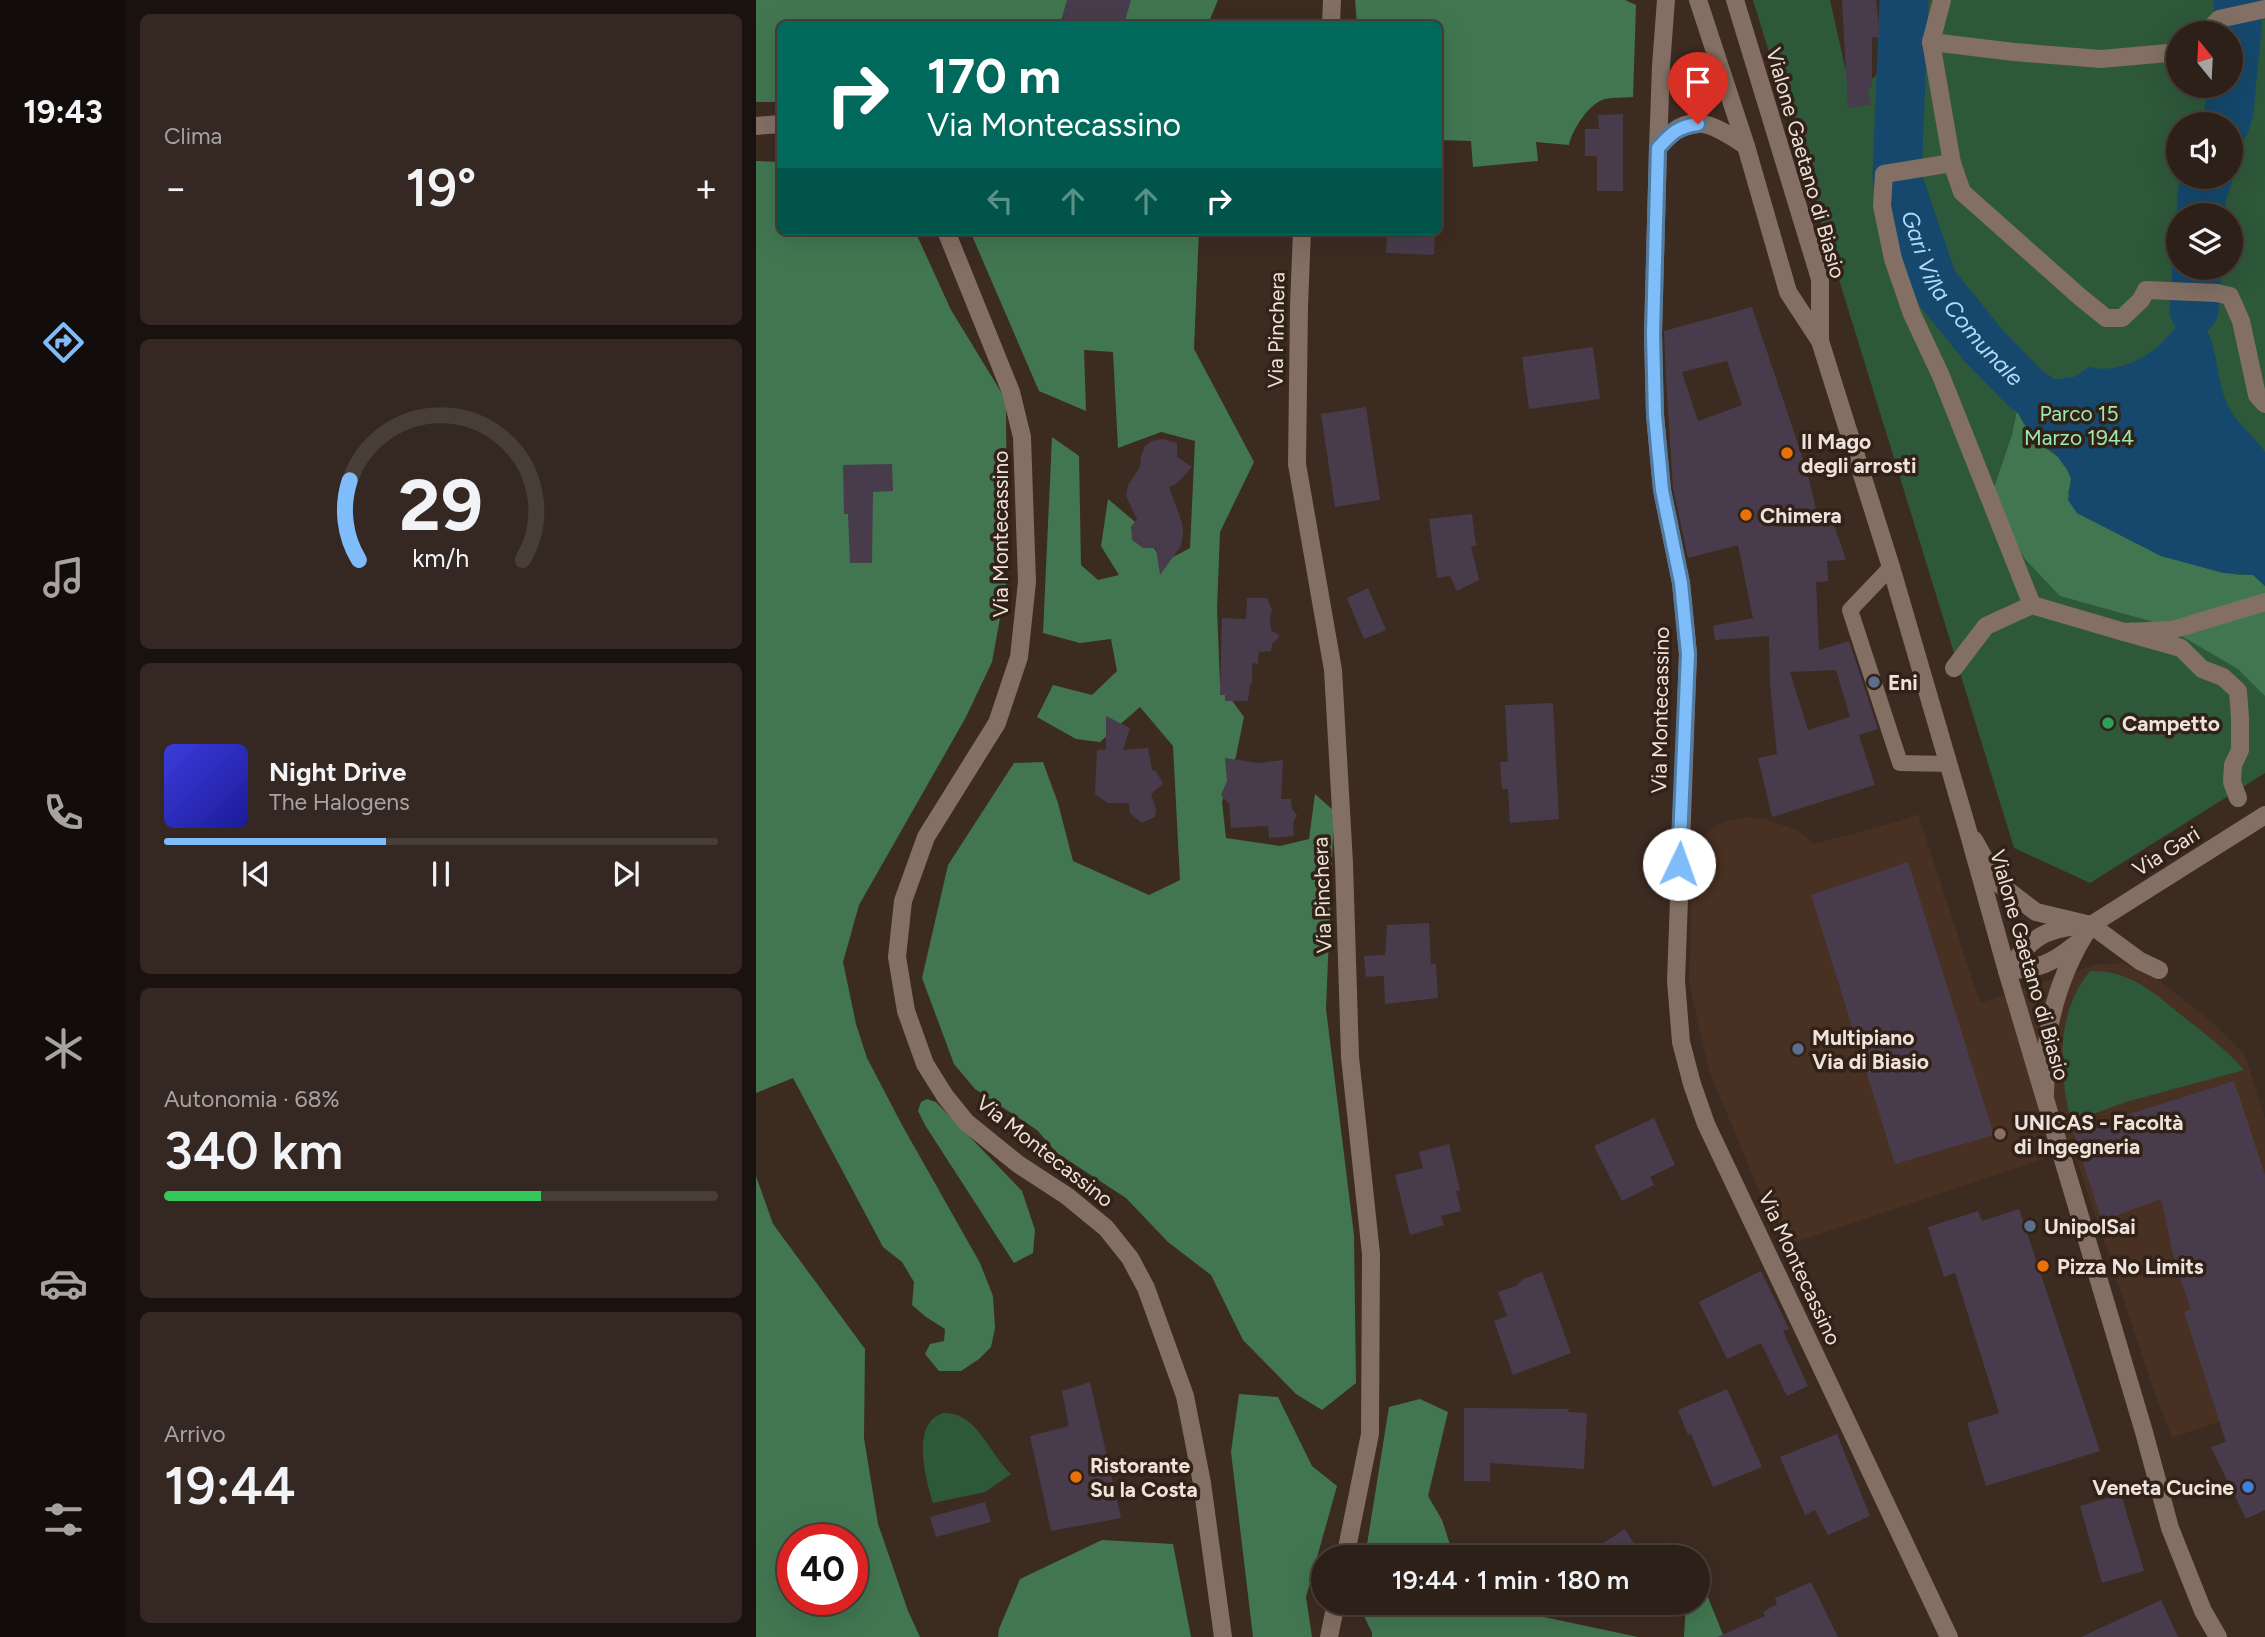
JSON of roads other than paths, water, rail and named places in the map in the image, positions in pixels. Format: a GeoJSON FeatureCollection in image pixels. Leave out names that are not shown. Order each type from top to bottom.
{"type":"FeatureCollection","features":[{"type":"Feature","properties":{"kind":"street"},"geometry":{"type":"LineString","coordinates":[[1331,21],[1332,0]]}},
{"type":"Feature","properties":{"kind":"street","name":"Via Montecassino"},"geometry":{"type":"LineString","coordinates":[[1666,0],[1661,66],[1653,334],[1655,415],[1662,490],[1681,583],[1688,654],[1676,981],[1681,1042],[1706,1124],[1949,1637]]}},
{"type":"Feature","properties":{"kind":"street","name":"Vialone Gaetano di Biasio"},"geometry":{"type":"LineString","coordinates":[[1698,0],[1746,146],[1788,292],[1820,341],[1891,567],[2170,1528],[2203,1611],[2218,1637]]}},
{"type":"Feature","properties":{"kind":"street","name":"Vialone Gaetano di Biasio"},"geometry":{"type":"LineString","coordinates":[[1735,0],[1820,279],[1820,341]]}},
{"type":"Feature","properties":{"kind":"street"},"geometry":{"type":"LineString","coordinates":[[1942,0],[1931,42],[1952,163],[1962,192],[2106,318],[2122,318],[2141,300],[2146,290],[2167,289],[2230,296],[2241,321],[2258,395],[2265,404]]}},
{"type":"Feature","properties":{"kind":"street"},"geometry":{"type":"LineString","coordinates":[[2217,21],[2263,9]]}},
{"type":"Feature","properties":{"kind":"street"},"geometry":{"type":"LineString","coordinates":[[1931,42],[2101,59],[2166,53]]}},
{"type":"Feature","properties":{"kind":"street"},"geometry":{"type":"LineString","coordinates":[[756,127],[777,124]]}},
{"type":"Feature","properties":{"kind":"street"},"geometry":{"type":"LineString","coordinates":[[1658,148],[1674,130],[1698,124],[1710,124],[1746,146]]}},
{"type":"Feature","properties":{"kind":"street"},"geometry":{"type":"LineString","coordinates":[[1952,163],[1884,174],[1882,206],[1896,270],[1912,314],[1941,376],[2032,604]]}},
{"type":"Feature","properties":{"kind":"street","name":"Via Montecassino"},"geometry":{"type":"LineString","coordinates":[[948,235],[1011,392],[1022,437],[1027,582],[1019,657],[997,723],[926,837],[903,901],[897,957],[906,1011],[925,1064],[945,1096],[966,1122],[1106,1228],[1130,1258],[1146,1288],[1185,1396],[1202,1483],[1223,1637]]}},
{"type":"Feature","properties":{"kind":"street","name":"Via Pinchera"},"geometry":{"type":"LineString","coordinates":[[1302,235],[1297,464],[1333,670],[1344,863],[1350,1057],[1371,1254],[1370,1434],[1348,1545]]}},
{"type":"Feature","properties":{"kind":"street"},"geometry":{"type":"LineString","coordinates":[[2124,632],[2172,630],[2265,602]]}},
{"type":"Feature","properties":{"kind":"street"},"geometry":{"type":"LineString","coordinates":[[1954,668],[1986,626],[2032,604],[2181,648],[2202,669],[2223,677],[2238,691],[2240,750],[2233,765],[2232,782],[2238,798]]}},
{"type":"Feature","properties":{"kind":"street","name":"Via Gari"},"geometry":{"type":"LineString","coordinates":[[2007,971],[2041,967],[2056,960],[2079,941],[2091,925],[2265,815]]}},
{"type":"Feature","properties":{"kind":"street"},"geometry":{"type":"LineString","coordinates":[[1968,831],[1998,883],[2036,912],[2091,925],[2140,961],[2159,970]]}},
{"type":"Feature","properties":{"kind":"street","name":"Via Gari"},"geometry":{"type":"LineString","coordinates":[[2007,971],[2029,944],[2043,933],[2065,927],[2091,925]]}},
{"type":"Feature","properties":{"kind":"street","name":"Via Gari"},"geometry":{"type":"LineString","coordinates":[[2045,1102],[2051,1020],[2079,941]]}},
{"type":"Feature","properties":{"kind":"street"},"geometry":{"type":"LineString","coordinates":[[1329,1637],[1334,1615]]}},
{"type":"Feature","properties":{"kind":"lane"},"geometry":{"type":"LineString","coordinates":[[1891,567],[1850,610],[1900,763],[1949,764]]}},
{"type":"Feature","properties":{"kind":"water"},"geometry":{"type":"Polygon","coordinates":[[[2187,310],[2194,310],[2208,332],[2228,407],[2265,452],[2265,586],[2253,575],[2223,573],[2161,556],[2077,513],[2068,500],[2071,479],[2068,471],[2058,457],[2030,433],[2017,411],[2019,398],[2025,388],[2036,382],[2074,377],[2089,367],[2101,369],[2125,365],[2148,354],[2175,328],[2187,310]]]}},
{"type":"Feature","properties":{"kind":"waterway","name":"Gari Villa Comunale"},"geometry":{"type":"LineString","coordinates":[[1904,0],[1897,177],[1933,283],[1983,345],[2025,388],[2079,427]]}},
{"type":"Feature","properties":{"kind":"waterway"},"geometry":{"type":"LineString","coordinates":[[2229,112],[2238,0]]}},
{"type":"Feature","properties":{"kind":"waterway"},"geometry":{"type":"LineString","coordinates":[[2202,203],[2204,189]]}},
{"type":"Feature","properties":{"kind":"waterway"},"geometry":{"type":"LineString","coordinates":[[2194,310],[2196,280]]}},
{"type":"Feature","properties":{"kind":"place","name":"Il Mago degli arrosti"},"geometry":{"type":"Point","coordinates":[1787,453]}},
{"type":"Feature","properties":{"kind":"place","name":"Chimera"},"geometry":{"type":"Point","coordinates":[1746,515]}},
{"type":"Feature","properties":{"kind":"place","name":"Eni"},"geometry":{"type":"Point","coordinates":[1874,682]}},
{"type":"Feature","properties":{"kind":"place","name":"Campetto"},"geometry":{"type":"Point","coordinates":[2108,723]}},
{"type":"Feature","properties":{"kind":"place","name":"Multipiano Via di Biasio"},"geometry":{"type":"Point","coordinates":[1798,1049]}},
{"type":"Feature","properties":{"kind":"place","name":"UNICAS - Facoltà di Ingegneria"},"geometry":{"type":"Point","coordinates":[2000,1134]}},
{"type":"Feature","properties":{"kind":"place","name":"UnipolSai"},"geometry":{"type":"Point","coordinates":[2030,1226]}},
{"type":"Feature","properties":{"kind":"place","name":"Pizza No Limits"},"geometry":{"type":"Point","coordinates":[2043,1266]}},
{"type":"Feature","properties":{"kind":"place","name":"Ristorante Su la Costa"},"geometry":{"type":"Point","coordinates":[1076,1477]}},
{"type":"Feature","properties":{"kind":"place","name":"Veneta Cucine"},"geometry":{"type":"Point","coordinates":[2248,1487]}},
{"type":"Feature","properties":{"kind":"park label","name":"Parco 15 Marzo 1944"},"geometry":{"type":"Point","coordinates":[2079,425]}}]}
